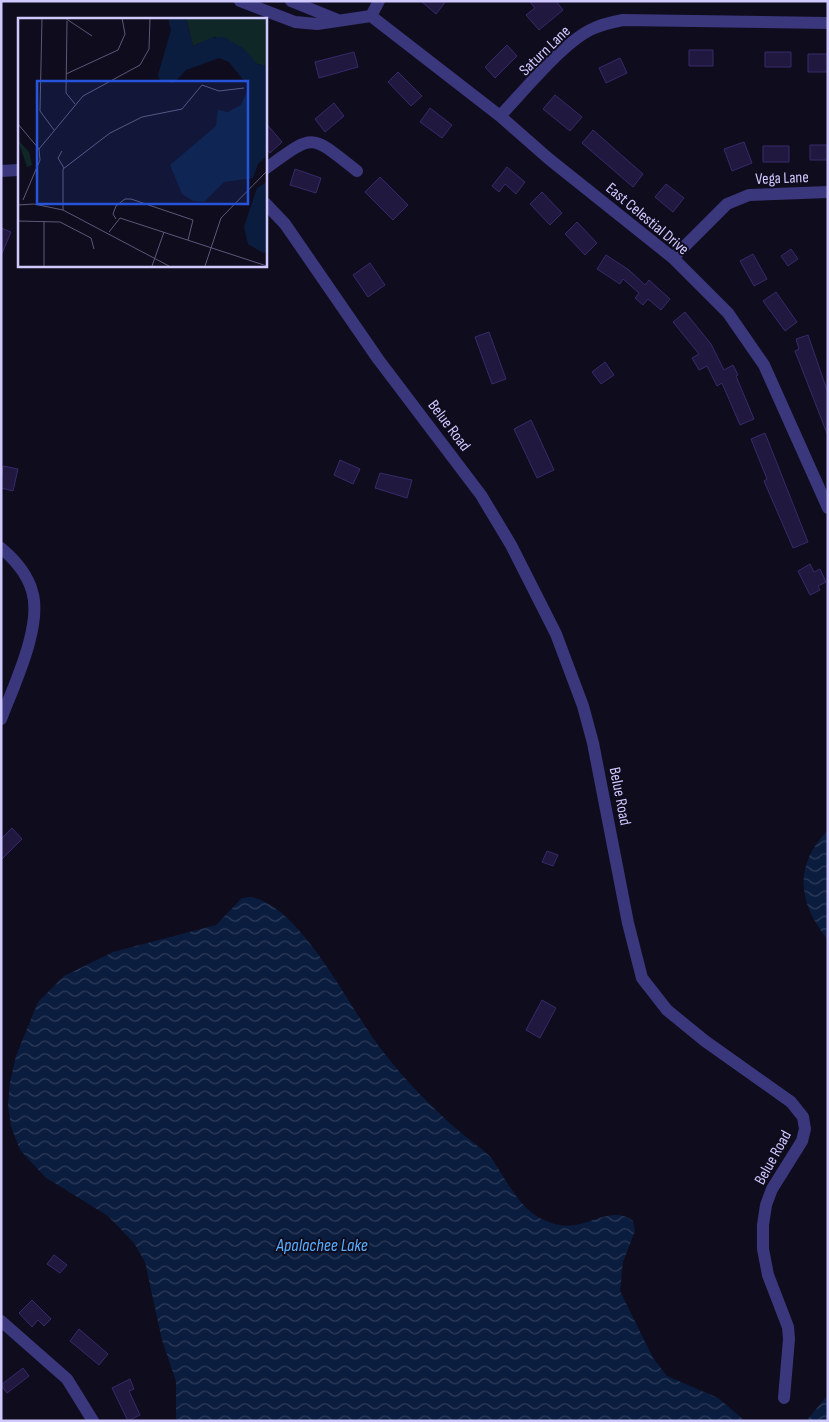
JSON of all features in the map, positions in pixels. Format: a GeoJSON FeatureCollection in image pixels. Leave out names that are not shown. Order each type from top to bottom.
{"type":"FeatureCollection","features":[{"type":"Feature","properties":{"kind":"street"},"geometry":{"type":"LineString","coordinates":[[240,1],[295,22],[317,24],[371,16],[379,1]]}},
{"type":"Feature","properties":{"kind":"street"},"geometry":{"type":"LineString","coordinates":[[291,1],[338,20]]}},
{"type":"Feature","properties":{"kind":"street","name":"East Celestial Drive"},"geometry":{"type":"LineString","coordinates":[[371,16],[500,116],[549,159],[673,258],[728,313],[754,347],[786,413],[828,508]]}},
{"type":"Feature","properties":{"kind":"street","name":"Saturn Lane"},"geometry":{"type":"LineString","coordinates":[[500,116],[574,40],[606,24],[623,20],[828,23]]}},
{"type":"Feature","properties":{"kind":"street"},"geometry":{"type":"LineString","coordinates":[[266,168],[300,144],[316,142],[323,144],[357,171]]}},
{"type":"Feature","properties":{"kind":"street"},"geometry":{"type":"LineString","coordinates":[[1,171],[18,170]]}},
{"type":"Feature","properties":{"kind":"street","name":"Vega Lane"},"geometry":{"type":"LineString","coordinates":[[673,258],[727,204],[737,198],[748,194],[828,192]]}},
{"type":"Feature","properties":{"kind":"street","name":"Belue Road"},"geometry":{"type":"LineString","coordinates":[[266,204],[284,224],[378,358],[452,453],[481,495],[512,545],[552,626],[570,670],[594,743],[628,924],[642,978],[667,1010],[704,1041],[791,1102],[802,1116],[805,1129],[802,1141],[772,1189],[766,1205],[763,1226],[766,1268],[788,1327],[789,1338],[784,1398]]}},
{"type":"Feature","properties":{"kind":"street"},"geometry":{"type":"LineString","coordinates":[[1,548],[17,562],[33,591],[33,633],[1,719]]}},
{"type":"Feature","properties":{"kind":"street"},"geometry":{"type":"LineString","coordinates":[[1,1321],[67,1379],[94,1421]]}},
{"type":"Feature","properties":{"kind":"water"},"geometry":{"type":"Polygon","coordinates":[[[828,830],[828,940],[810,912],[804,885],[809,857],[828,830]]]}},
{"type":"Feature","properties":{"kind":"water","name":"Apalachee Lake"},"geometry":{"type":"Polygon","coordinates":[[[251,897],[270,905],[289,920],[307,940],[325,963],[371,1035],[393,1064],[440,1114],[489,1155],[521,1203],[529,1210],[546,1221],[564,1226],[576,1225],[612,1215],[626,1217],[633,1221],[635,1231],[623,1262],[620,1291],[653,1358],[667,1376],[718,1398],[745,1421],[176,1421],[176,1381],[162,1340],[145,1262],[134,1243],[108,1216],[45,1177],[20,1150],[11,1126],[8,1105],[10,1082],[16,1056],[38,1002],[64,976],[113,952],[216,925],[242,898],[251,897]]]}},
{"type":"Feature","properties":{"kind":"water"},"geometry":{"type":"Polygon","coordinates":[[[828,1395],[828,1421],[806,1421],[828,1395]]]}},
{"type":"Feature","properties":{"kind":"building"},"geometry":{"type":"Polygon","coordinates":[[[421,1],[446,1],[436,14],[421,1]]]}},
{"type":"Feature","properties":{"kind":"building"},"geometry":{"type":"Polygon","coordinates":[[[529,1],[556,1],[563,10],[539,30],[526,15],[535,8],[529,1]]]}},
{"type":"Feature","properties":{"kind":"building"},"geometry":{"type":"Polygon","coordinates":[[[507,45],[517,56],[495,78],[485,67],[507,45]]]}},
{"type":"Feature","properties":{"kind":"building"},"geometry":{"type":"Polygon","coordinates":[[[689,50],[713,50],[713,66],[689,66],[689,50]]]}},
{"type":"Feature","properties":{"kind":"building"},"geometry":{"type":"Polygon","coordinates":[[[354,52],[358,67],[319,78],[315,62],[354,52]]]}},
{"type":"Feature","properties":{"kind":"building"},"geometry":{"type":"Polygon","coordinates":[[[765,52],[791,52],[791,67],[765,67],[765,52]]]}},
{"type":"Feature","properties":{"kind":"building"},"geometry":{"type":"Polygon","coordinates":[[[808,54],[828,54],[828,72],[808,72],[808,54]]]}},
{"type":"Feature","properties":{"kind":"building"},"geometry":{"type":"Polygon","coordinates":[[[620,58],[627,73],[606,83],[599,68],[620,58]]]}},
{"type":"Feature","properties":{"kind":"building"},"geometry":{"type":"Polygon","coordinates":[[[398,72],[422,96],[411,106],[388,82],[398,72]]]}},
{"type":"Feature","properties":{"kind":"building"},"geometry":{"type":"Polygon","coordinates":[[[555,95],[582,117],[570,131],[543,109],[555,95]]]}},
{"type":"Feature","properties":{"kind":"building"},"geometry":{"type":"Polygon","coordinates":[[[334,103],[344,116],[325,132],[315,119],[334,103]]]}},
{"type":"Feature","properties":{"kind":"building"},"geometry":{"type":"Polygon","coordinates":[[[430,108],[452,125],[442,138],[420,122],[430,108]]]}},
{"type":"Feature","properties":{"kind":"building"},"geometry":{"type":"Polygon","coordinates":[[[266,123],[282,142],[270,153],[266,148],[266,123]]]}},
{"type":"Feature","properties":{"kind":"building"},"geometry":{"type":"Polygon","coordinates":[[[593,130],[643,174],[633,187],[582,143],[593,130]]]}},
{"type":"Feature","properties":{"kind":"building"},"geometry":{"type":"Polygon","coordinates":[[[744,142],[752,163],[732,171],[724,149],[744,142]]]}},
{"type":"Feature","properties":{"kind":"building"},"geometry":{"type":"Polygon","coordinates":[[[810,145],[828,145],[828,160],[810,160],[810,145]]]}},
{"type":"Feature","properties":{"kind":"building"},"geometry":{"type":"Polygon","coordinates":[[[763,146],[789,146],[789,162],[763,162],[763,146]]]}},
{"type":"Feature","properties":{"kind":"building"},"geometry":{"type":"Polygon","coordinates":[[[507,167],[525,182],[516,194],[505,184],[499,192],[492,186],[507,167]]]}},
{"type":"Feature","properties":{"kind":"building"},"geometry":{"type":"Polygon","coordinates":[[[295,169],[321,178],[316,193],[290,185],[295,169]]]}},
{"type":"Feature","properties":{"kind":"building"},"geometry":{"type":"Polygon","coordinates":[[[380,177],[408,205],[393,220],[365,192],[380,177]]]}},
{"type":"Feature","properties":{"kind":"building"},"geometry":{"type":"Polygon","coordinates":[[[666,184],[684,198],[673,212],[655,197],[666,184]]]}},
{"type":"Feature","properties":{"kind":"building"},"geometry":{"type":"Polygon","coordinates":[[[542,192],[562,213],[550,225],[530,204],[542,192]]]}},
{"type":"Feature","properties":{"kind":"building"},"geometry":{"type":"Polygon","coordinates":[[[577,222],[597,243],[585,255],[565,234],[577,222]]]}},
{"type":"Feature","properties":{"kind":"building"},"geometry":{"type":"Polygon","coordinates":[[[1,228],[11,232],[1,256],[1,228]]]}},
{"type":"Feature","properties":{"kind":"building"},"geometry":{"type":"Polygon","coordinates":[[[791,249],[798,259],[788,266],[781,256],[791,249]]]}},
{"type":"Feature","properties":{"kind":"building"},"geometry":{"type":"Polygon","coordinates":[[[753,254],[767,279],[754,286],[740,261],[753,254]]]}},
{"type":"Feature","properties":{"kind":"building"},"geometry":{"type":"Polygon","coordinates":[[[606,255],[629,270],[645,285],[649,280],[670,299],[661,310],[648,299],[643,305],[635,298],[639,293],[623,279],[620,284],[597,269],[606,255]]]}},
{"type":"Feature","properties":{"kind":"building"},"geometry":{"type":"Polygon","coordinates":[[[370,263],[385,285],[368,297],[353,275],[370,263]]]}},
{"type":"Feature","properties":{"kind":"building"},"geometry":{"type":"Polygon","coordinates":[[[776,292],[797,322],[785,331],[763,301],[776,292]]]}},
{"type":"Feature","properties":{"kind":"building"},"geometry":{"type":"Polygon","coordinates":[[[685,312],[711,344],[724,370],[733,365],[754,419],[740,425],[722,383],[717,386],[707,366],[699,370],[692,358],[699,354],[673,322],[685,312]]]}},
{"type":"Feature","properties":{"kind":"building"},"geometry":{"type":"Polygon","coordinates":[[[489,332],[506,379],[492,384],[475,337],[489,332]]]}},
{"type":"Feature","properties":{"kind":"building"},"geometry":{"type":"Polygon","coordinates":[[[808,335],[828,393],[828,436],[795,351],[799,349],[796,339],[808,335]]]}},
{"type":"Feature","properties":{"kind":"building"},"geometry":{"type":"Polygon","coordinates":[[[605,362],[614,375],[601,384],[592,372],[605,362]]]}},
{"type":"Feature","properties":{"kind":"building"},"geometry":{"type":"Polygon","coordinates":[[[531,420],[554,470],[537,478],[514,429],[531,420]]]}},
{"type":"Feature","properties":{"kind":"building"},"geometry":{"type":"Polygon","coordinates":[[[765,433],[808,542],[793,548],[764,481],[767,479],[751,439],[765,433]]]}},
{"type":"Feature","properties":{"kind":"building"},"geometry":{"type":"Polygon","coordinates":[[[340,460],[360,469],[353,484],[334,475],[340,460]]]}},
{"type":"Feature","properties":{"kind":"building"},"geometry":{"type":"Polygon","coordinates":[[[3,466],[18,469],[13,491],[1,488],[3,466]]]}},
{"type":"Feature","properties":{"kind":"building"},"geometry":{"type":"Polygon","coordinates":[[[380,473],[412,480],[407,498],[375,488],[380,473]]]}},
{"type":"Feature","properties":{"kind":"building"},"geometry":{"type":"Polygon","coordinates":[[[810,564],[814,572],[820,569],[826,582],[818,586],[820,590],[810,595],[798,571],[810,564]]]}},
{"type":"Feature","properties":{"kind":"building"},"geometry":{"type":"Polygon","coordinates":[[[12,828],[22,839],[1,860],[1,839],[12,828]]]}},
{"type":"Feature","properties":{"kind":"building"},"geometry":{"type":"Polygon","coordinates":[[[547,851],[558,855],[553,866],[542,862],[547,851]]]}},
{"type":"Feature","properties":{"kind":"building"},"geometry":{"type":"Polygon","coordinates":[[[542,1000],[556,1008],[540,1038],[526,1030],[542,1000]]]}},
{"type":"Feature","properties":{"kind":"building"},"geometry":{"type":"Polygon","coordinates":[[[54,1255],[67,1265],[60,1273],[47,1264],[54,1255]]]}},
{"type":"Feature","properties":{"kind":"building"},"geometry":{"type":"Polygon","coordinates":[[[32,1300],[51,1319],[44,1326],[38,1320],[32,1327],[19,1313],[32,1300]]]}},
{"type":"Feature","properties":{"kind":"building"},"geometry":{"type":"Polygon","coordinates":[[[79,1329],[108,1354],[99,1365],[70,1341],[79,1329]]]}},
{"type":"Feature","properties":{"kind":"building"},"geometry":{"type":"Polygon","coordinates":[[[23,1368],[29,1376],[7,1393],[1,1385],[23,1368]]]}},
{"type":"Feature","properties":{"kind":"building"},"geometry":{"type":"Polygon","coordinates":[[[130,1379],[134,1389],[129,1391],[140,1415],[128,1421],[112,1388],[130,1379]]]}}]}
